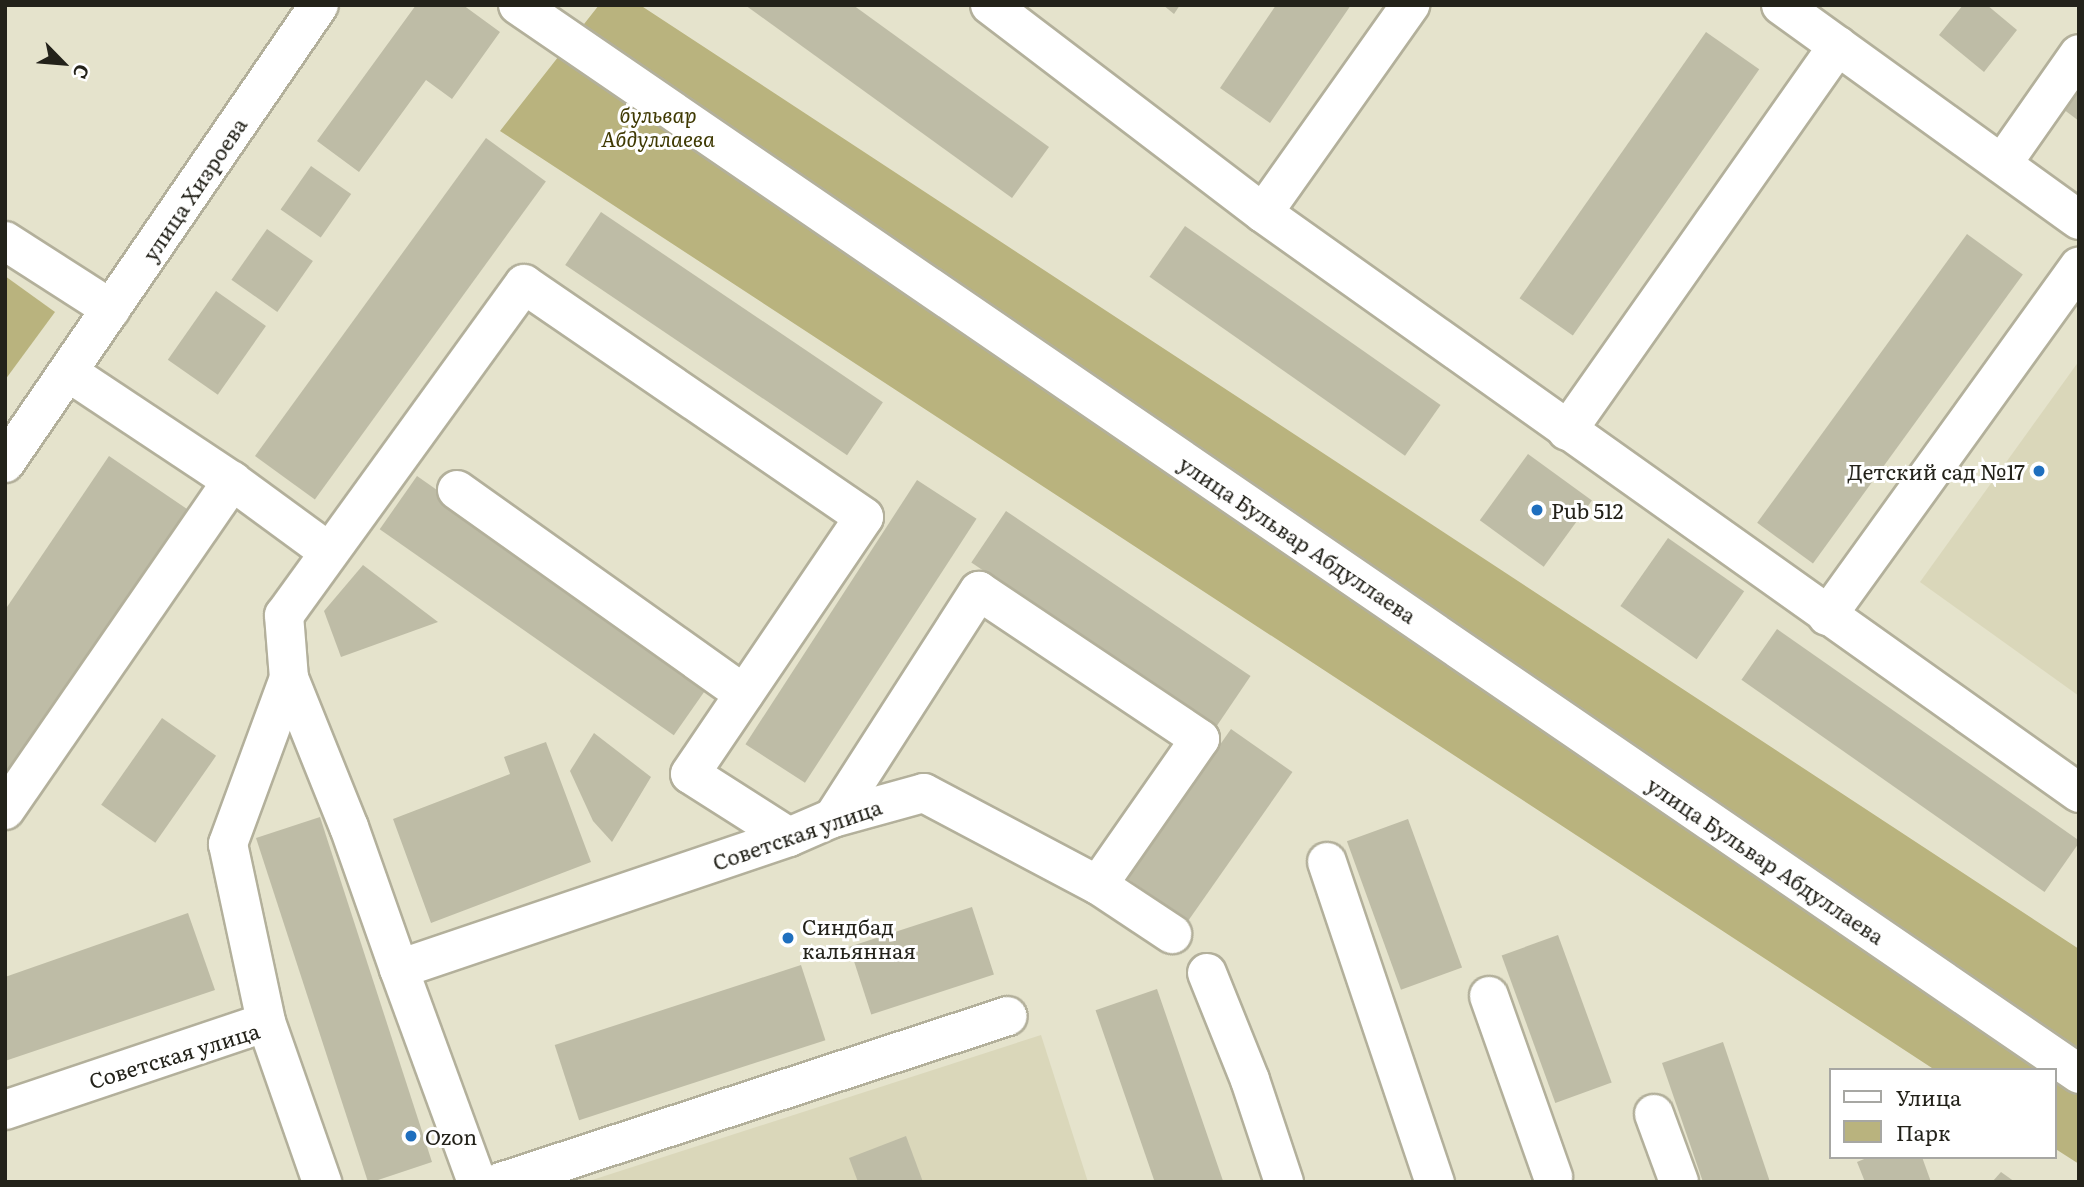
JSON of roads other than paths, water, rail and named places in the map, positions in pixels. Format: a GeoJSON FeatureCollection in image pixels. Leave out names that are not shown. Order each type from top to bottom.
{"type":"FeatureCollection","features":[{"type":"Feature","properties":{"kind":"street","name":"улица Хизроева"},"geometry":{"type":"LineString","coordinates":[[5,463],[319,5]]}},
{"type":"Feature","properties":{"kind":"street","name":"улица Бульвар Абдуллаева"},"geometry":{"type":"LineString","coordinates":[[518,5],[2079,1074]]}},
{"type":"Feature","properties":{"kind":"street"},"geometry":{"type":"LineString","coordinates":[[990,5],[1263,213],[2079,793]]}},
{"type":"Feature","properties":{"kind":"street"},"geometry":{"type":"LineString","coordinates":[[1263,213],[1410,5]]}},
{"type":"Feature","properties":{"kind":"street"},"geometry":{"type":"LineString","coordinates":[[1781,5],[2079,220]]}},
{"type":"Feature","properties":{"kind":"street"},"geometry":{"type":"LineString","coordinates":[[1567,431],[1838,46]]}},
{"type":"Feature","properties":{"kind":"street"},"geometry":{"type":"LineString","coordinates":[[2002,163],[2079,54]]}},
{"type":"Feature","properties":{"kind":"street"},"geometry":{"type":"LineString","coordinates":[[5,242],[111,309]]}},
{"type":"Feature","properties":{"kind":"street"},"geometry":{"type":"LineString","coordinates":[[1827,616],[2079,266]]}},
{"type":"Feature","properties":{"kind":"street"},"geometry":{"type":"LineString","coordinates":[[477,1182],[349,827],[289,678],[285,615],[524,284],[864,517],[690,774],[789,837]]}},
{"type":"Feature","properties":{"kind":"street"},"geometry":{"type":"LineString","coordinates":[[68,372],[232,481],[329,552]]}},
{"type":"Feature","properties":{"kind":"street"},"geometry":{"type":"LineString","coordinates":[[5,810],[232,481]]}},
{"type":"Feature","properties":{"kind":"street"},"geometry":{"type":"LineString","coordinates":[[457,490],[744,694]]}},
{"type":"Feature","properties":{"kind":"street"},"geometry":{"type":"LineString","coordinates":[[833,818],[979,591],[1200,739],[1098,884]]}},
{"type":"Feature","properties":{"kind":"street"},"geometry":{"type":"LineString","coordinates":[[265,1022],[228,844],[289,678]]}},
{"type":"Feature","properties":{"kind":"street","name":"Советская улица"},"geometry":{"type":"LineString","coordinates":[[399,969],[789,837],[833,818],[924,793],[1098,884],[1172,934]]}},
{"type":"Feature","properties":{"kind":"street"},"geometry":{"type":"LineString","coordinates":[[1327,862],[1435,1182]]}},
{"type":"Feature","properties":{"kind":"street"},"geometry":{"type":"LineString","coordinates":[[1206,973],[1250,1080],[1284,1182]]}},
{"type":"Feature","properties":{"kind":"street"},"geometry":{"type":"LineString","coordinates":[[1489,996],[1546,1180]]}},
{"type":"Feature","properties":{"kind":"street"},"geometry":{"type":"LineString","coordinates":[[501,1182],[1008,1016]]}},
{"type":"Feature","properties":{"kind":"street","name":"Советская улица"},"geometry":{"type":"LineString","coordinates":[[5,1110],[265,1022],[322,1182]]}},
{"type":"Feature","properties":{"kind":"street"},"geometry":{"type":"LineString","coordinates":[[1654,1114],[1679,1182]]}},
{"type":"Feature","properties":{"kind":"place","name":"Детский сад №17"},"geometry":{"type":"Point","coordinates":[2039,471]}},
{"type":"Feature","properties":{"kind":"place","name":"Pub 512"},"geometry":{"type":"Point","coordinates":[1537,510]}},
{"type":"Feature","properties":{"kind":"place","name":"Синдбад кальянная"},"geometry":{"type":"Point","coordinates":[788,938]}},
{"type":"Feature","properties":{"kind":"place","name":"Ozon"},"geometry":{"type":"Point","coordinates":[411,1136]}},
{"type":"Feature","properties":{"kind":"park label","name":"бульвар Абдуллаева"},"geometry":{"type":"Point","coordinates":[658,126]}}]}
